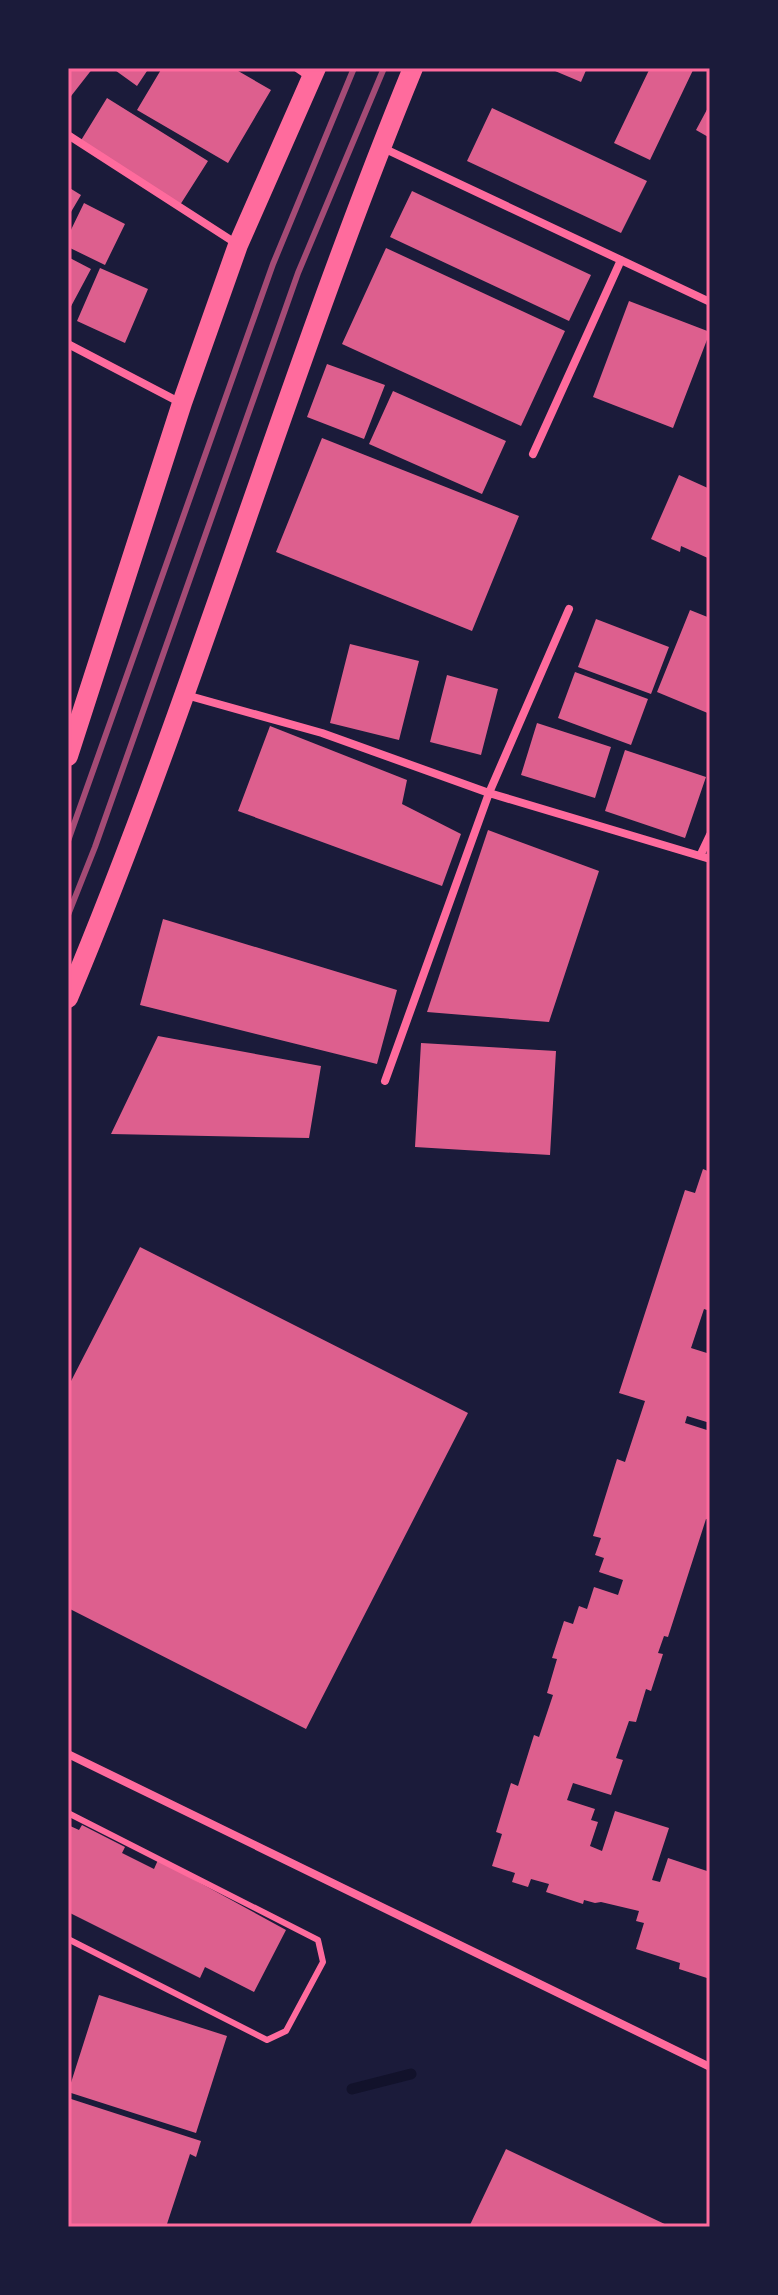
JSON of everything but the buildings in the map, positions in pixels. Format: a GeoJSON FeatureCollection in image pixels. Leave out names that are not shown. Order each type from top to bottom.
{"type":"FeatureCollection","features":[{"type":"Feature","properties":{"kind":"main road"},"geometry":{"type":"LineString","coordinates":[[68,998],[107,905],[185,695],[300,366],[380,147],[413,68]]}},
{"type":"Feature","properties":{"kind":"main road"},"geometry":{"type":"LineString","coordinates":[[68,756],[182,403],[238,245],[308,71]]}},
{"type":"Feature","properties":{"kind":"street"},"geometry":{"type":"LineString","coordinates":[[68,135],[238,245]]}},
{"type":"Feature","properties":{"kind":"street"},"geometry":{"type":"LineString","coordinates":[[380,147],[710,302]]}},
{"type":"Feature","properties":{"kind":"street"},"geometry":{"type":"LineString","coordinates":[[533,454],[621,260]]}},
{"type":"Feature","properties":{"kind":"street"},"geometry":{"type":"LineString","coordinates":[[68,344],[182,403]]}},
{"type":"Feature","properties":{"kind":"street"},"geometry":{"type":"LineString","coordinates":[[385,1081],[489,793],[569,609]]}},
{"type":"Feature","properties":{"kind":"street"},"geometry":{"type":"LineString","coordinates":[[185,695],[322,733],[489,793],[710,859]]}},
{"type":"Feature","properties":{"kind":"street"},"geometry":{"type":"LineString","coordinates":[[700,856],[710,835]]}},
{"type":"Feature","properties":{"kind":"street"},"geometry":{"type":"LineString","coordinates":[[68,1754],[710,2067]]}},
{"type":"Feature","properties":{"kind":"lane"},"geometry":{"type":"LineString","coordinates":[[68,1813],[318,1940],[323,1962],[286,2031],[267,2040],[68,1939]]}},
{"type":"Feature","properties":{"kind":"waterway"},"geometry":{"type":"LineString","coordinates":[[352,2089],[411,2074]]}},
{"type":"Feature","properties":{"kind":"railway"},"geometry":{"type":"LineString","coordinates":[[68,841],[273,264],[354,68]]}},
{"type":"Feature","properties":{"kind":"railway"},"geometry":{"type":"LineString","coordinates":[[68,915],[95,847],[298,273],[384,68]]}}]}
